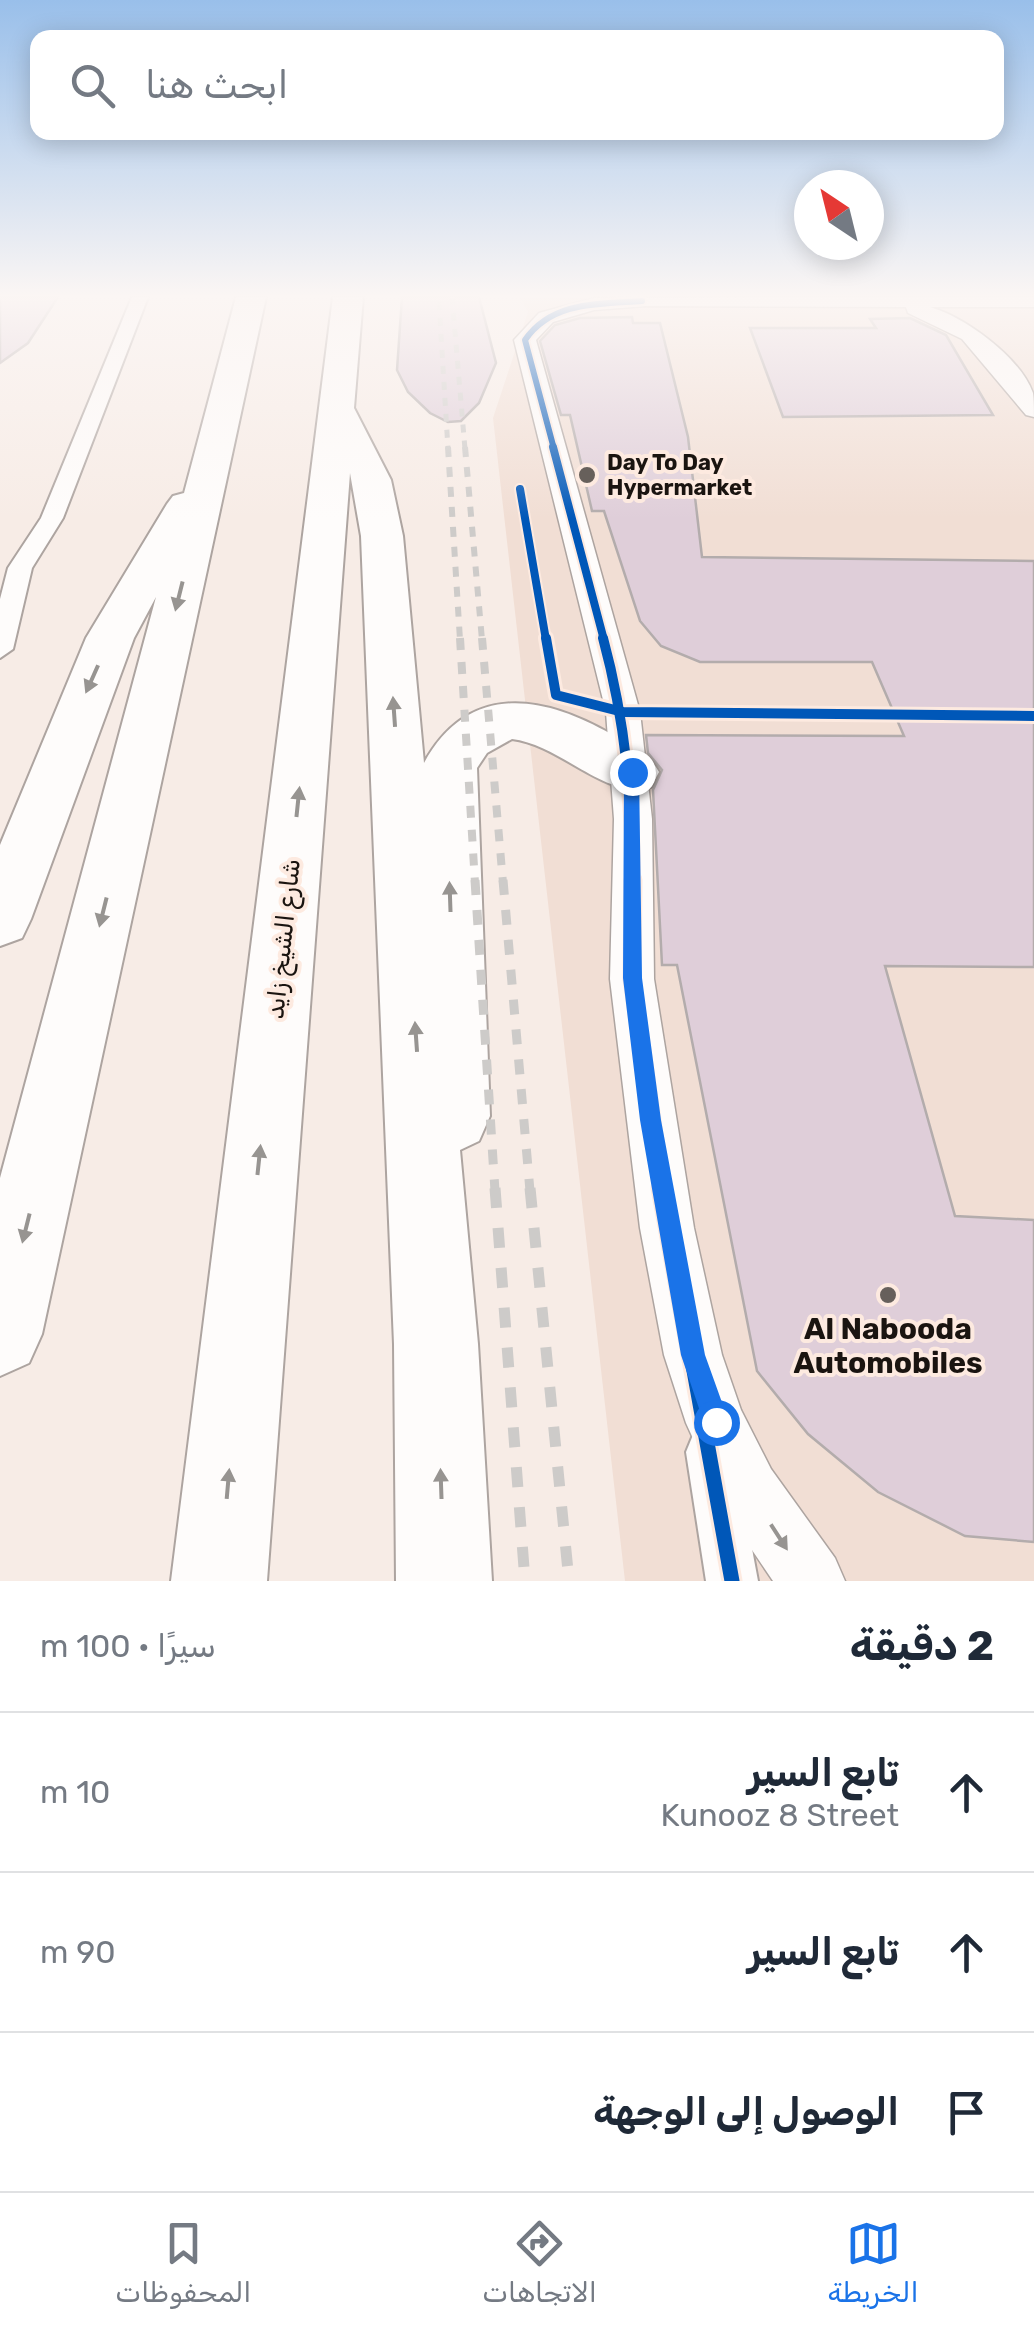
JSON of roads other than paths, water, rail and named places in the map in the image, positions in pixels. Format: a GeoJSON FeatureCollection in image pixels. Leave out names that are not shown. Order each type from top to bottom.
{"type":"FeatureCollection","features":[{"type":"Feature","properties":{"kind":"highway"},"geometry":{"type":"LineString","coordinates":[[0,1334],[233,371]]}},
{"type":"Feature","properties":{"kind":"highway","name":"شارع الشيخ زايد"},"geometry":{"type":"LineString","coordinates":[[219,1581],[254,1208],[343,371]]}},
{"type":"Feature","properties":{"kind":"highway"},"geometry":{"type":"LineString","coordinates":[[340,412],[372,480],[382,536],[436,1344],[444,1581]]}},
{"type":"Feature","properties":{"kind":"highway"},"geometry":{"type":"LineString","coordinates":[[0,919],[79,706],[110,638],[171,526],[209,474]]}},
{"type":"Feature","properties":{"kind":"highway"},"geometry":{"type":"LineString","coordinates":[[436,1344],[454,1098],[450,764],[460,745],[480,730],[504,721],[532,720],[558,727],[632,772]]}},
{"type":"Feature","properties":{"kind":"street"},"geometry":{"type":"LineString","coordinates":[[0,649],[20,568],[52,518],[111,371]]}},
{"type":"Feature","properties":{"kind":"street"},"geometry":{"type":"LineString","coordinates":[[534,371],[614,671],[632,772],[632,978],[668,1228],[732,1581]]}},
{"type":"Feature","properties":{"kind":"street"},"geometry":{"type":"LineString","coordinates":[[1005,371],[1034,410]]}},
{"type":"Feature","properties":{"kind":"street"},"geometry":{"type":"LineString","coordinates":[[693,1355],[716,1422],[749,1491],[812,1581]]}},
{"type":"Feature","properties":{"kind":"railway"},"geometry":{"type":"LineString","coordinates":[[443,371],[448,449]]}},
{"type":"Feature","properties":{"kind":"railway"},"geometry":{"type":"LineString","coordinates":[[458,371],[465,449]]}},
{"type":"Feature","properties":{"kind":"railway"},"geometry":{"type":"LineString","coordinates":[[448,447],[460,640]]}},
{"type":"Feature","properties":{"kind":"railway"},"geometry":{"type":"LineString","coordinates":[[465,447],[482,640]]}},
{"type":"Feature","properties":{"kind":"railway"},"geometry":{"type":"LineString","coordinates":[[460,638],[475,883]]}},
{"type":"Feature","properties":{"kind":"railway"},"geometry":{"type":"LineString","coordinates":[[482,638],[503,883]]}},
{"type":"Feature","properties":{"kind":"railway"},"geometry":{"type":"LineString","coordinates":[[475,880],[495,1191]]}},
{"type":"Feature","properties":{"kind":"railway"},"geometry":{"type":"LineString","coordinates":[[503,880],[530,1191]]}},
{"type":"Feature","properties":{"kind":"railway"},"geometry":{"type":"LineString","coordinates":[[495,1188],[525,1581]]}},
{"type":"Feature","properties":{"kind":"railway"},"geometry":{"type":"LineString","coordinates":[[530,1188],[569,1581]]}},
{"type":"Feature","properties":{"kind":"place","name":"Day To Day Hypermarket"},"geometry":{"type":"Point","coordinates":[587,475]}},
{"type":"Feature","properties":{"kind":"place","name":"Al Nabooda Automobiles"},"geometry":{"type":"Point","coordinates":[888,1295]}}]}
